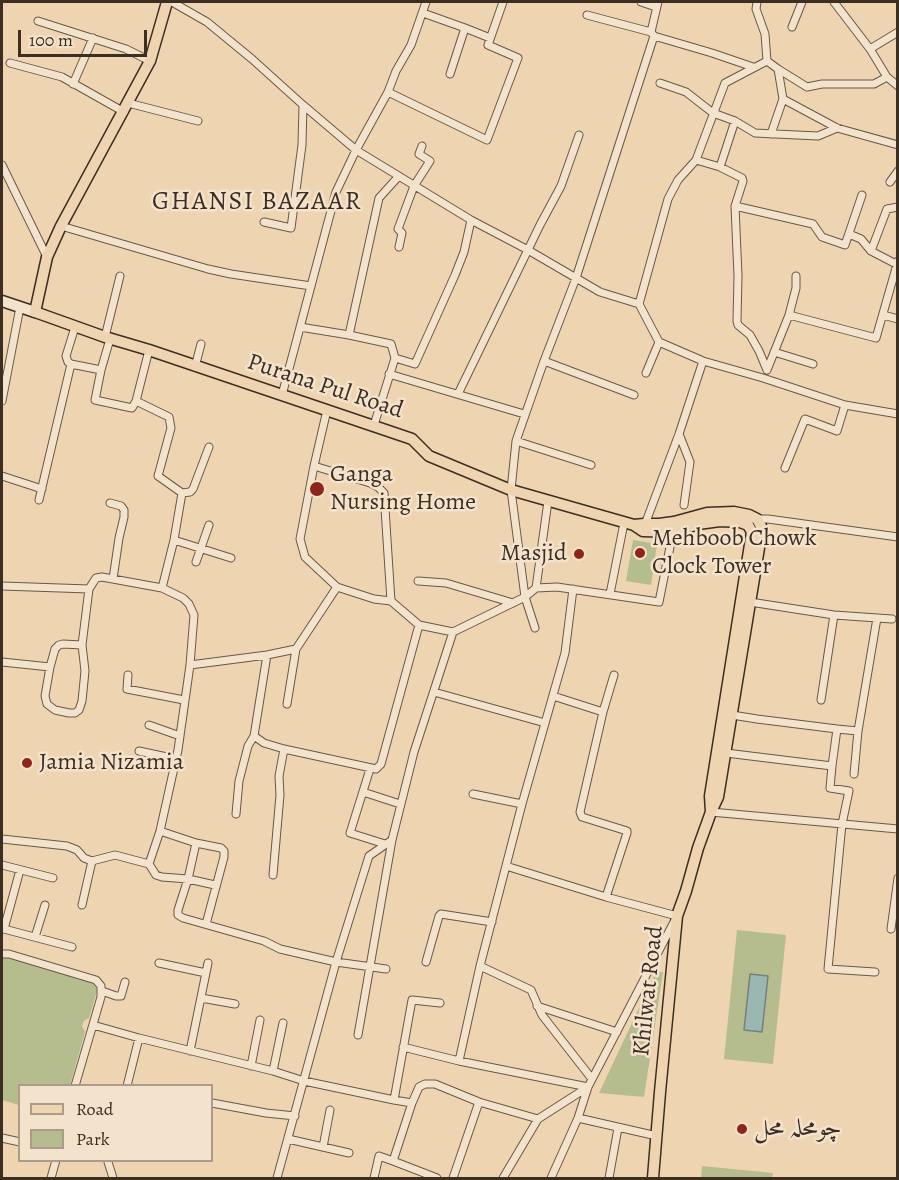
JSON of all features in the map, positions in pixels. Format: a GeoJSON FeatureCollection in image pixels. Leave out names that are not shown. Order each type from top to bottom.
{"type":"FeatureCollection","features":[{"type":"Feature","properties":{"kind":"main road"},"geometry":{"type":"LineString","coordinates":[[2,301],[35,312],[47,256],[150,61],[167,2]]}},
{"type":"Feature","properties":{"kind":"main road","name":"Purana Pul Road"},"geometry":{"type":"LineString","coordinates":[[35,312],[412,439],[429,456],[511,490],[636,526],[673,532],[698,524]]}},
{"type":"Feature","properties":{"kind":"main road"},"geometry":{"type":"LineString","coordinates":[[636,526],[674,522],[718,512],[734,512],[757,519]]}},
{"type":"Feature","properties":{"kind":"main road","name":"Khilwat Road"},"geometry":{"type":"LineString","coordinates":[[653,1179],[677,916],[698,848],[718,797],[760,540],[761,526],[757,519]]}},
{"type":"Feature","properties":{"kind":"main road","name":"Khilwat Road"},"geometry":{"type":"LineString","coordinates":[[698,524],[720,521],[740,522],[748,525],[752,532],[710,796],[711,812]]}},
{"type":"Feature","properties":{"kind":"street"},"geometry":{"type":"LineString","coordinates":[[171,2],[207,22],[356,150],[414,186],[600,292],[639,304]]}},
{"type":"Feature","properties":{"kind":"street"},"geometry":{"type":"LineString","coordinates":[[282,395],[336,192],[411,45],[426,2]]}},
{"type":"Feature","properties":{"kind":"street"},"geometry":{"type":"LineString","coordinates":[[388,92],[487,140],[518,58],[488,45],[503,2]]}},
{"type":"Feature","properties":{"kind":"street"},"geometry":{"type":"LineString","coordinates":[[535,628],[525,597],[511,490],[516,441],[524,414],[576,278],[653,34],[657,4],[641,2]]}},
{"type":"Feature","properties":{"kind":"street"},"geometry":{"type":"LineString","coordinates":[[757,2],[756,9],[765,34],[767,61],[807,87],[822,84],[874,84],[887,77]]}},
{"type":"Feature","properties":{"kind":"street"},"geometry":{"type":"LineString","coordinates":[[792,27],[802,2]]}},
{"type":"Feature","properties":{"kind":"street"},"geometry":{"type":"LineString","coordinates":[[834,2],[870,49],[887,77],[897,86]]}},
{"type":"Feature","properties":{"kind":"street"},"geometry":{"type":"LineString","coordinates":[[423,13],[490,38]]}},
{"type":"Feature","properties":{"kind":"street"},"geometry":{"type":"LineString","coordinates":[[587,15],[753,67]]}},
{"type":"Feature","properties":{"kind":"street"},"geometry":{"type":"LineString","coordinates":[[38,21],[126,49],[150,61]]}},
{"type":"Feature","properties":{"kind":"street"},"geometry":{"type":"LineString","coordinates":[[450,74],[465,28]]}},
{"type":"Feature","properties":{"kind":"street"},"geometry":{"type":"LineString","coordinates":[[870,49],[897,32]]}},
{"type":"Feature","properties":{"kind":"street"},"geometry":{"type":"LineString","coordinates":[[73,84],[93,38]]}},
{"type":"Feature","properties":{"kind":"street"},"geometry":{"type":"LineString","coordinates":[[767,61],[725,83],[696,160],[678,180],[668,199],[639,304],[659,342],[703,360],[845,405],[897,414]]}},
{"type":"Feature","properties":{"kind":"street"},"geometry":{"type":"LineString","coordinates":[[10,63],[62,77],[126,108],[198,121]]}},
{"type":"Feature","properties":{"kind":"street"},"geometry":{"type":"LineString","coordinates":[[771,134],[783,99],[778,69]]}},
{"type":"Feature","properties":{"kind":"street"},"geometry":{"type":"LineString","coordinates":[[660,83],[686,92],[713,113],[735,121],[755,133],[818,136],[837,128]]}},
{"type":"Feature","properties":{"kind":"street"},"geometry":{"type":"LineString","coordinates":[[783,99],[837,128],[897,145]]}},
{"type":"Feature","properties":{"kind":"street"},"geometry":{"type":"LineString","coordinates":[[264,222],[291,228],[302,145],[303,105]]}},
{"type":"Feature","properties":{"kind":"street"},"geometry":{"type":"LineString","coordinates":[[720,167],[735,121]]}},
{"type":"Feature","properties":{"kind":"street"},"geometry":{"type":"LineString","coordinates":[[458,394],[561,186],[579,135]]}},
{"type":"Feature","properties":{"kind":"street"},"geometry":{"type":"LineString","coordinates":[[399,247],[402,233],[398,229],[414,186],[430,161],[419,154],[422,146]]}},
{"type":"Feature","properties":{"kind":"street"},"geometry":{"type":"LineString","coordinates":[[696,160],[720,167],[742,178],[735,206],[738,276],[736,321],[750,335],[767,370]]}},
{"type":"Feature","properties":{"kind":"street"},"geometry":{"type":"LineString","coordinates":[[2,165],[47,256]]}},
{"type":"Feature","properties":{"kind":"street"},"geometry":{"type":"LineString","coordinates":[[890,182],[897,171]]}},
{"type":"Feature","properties":{"kind":"street"},"geometry":{"type":"LineString","coordinates":[[349,334],[380,198],[399,176]]}},
{"type":"Feature","properties":{"kind":"street"},"geometry":{"type":"LineString","coordinates":[[735,206],[813,224],[822,237],[845,245],[862,195]]}},
{"type":"Feature","properties":{"kind":"street"},"geometry":{"type":"LineString","coordinates":[[871,251],[887,209],[897,207]]}},
{"type":"Feature","properties":{"kind":"street"},"geometry":{"type":"LineString","coordinates":[[395,358],[415,364],[464,252],[471,219]]}},
{"type":"Feature","properties":{"kind":"street"},"geometry":{"type":"LineString","coordinates":[[61,226],[208,269],[311,286]]}},
{"type":"Feature","properties":{"kind":"street"},"geometry":{"type":"LineString","coordinates":[[789,315],[876,338],[897,262],[871,251],[861,239],[849,234]]}},
{"type":"Feature","properties":{"kind":"street"},"geometry":{"type":"LineString","coordinates":[[120,276],[95,399],[132,408],[136,401],[148,350]]}},
{"type":"Feature","properties":{"kind":"street"},"geometry":{"type":"LineString","coordinates":[[763,378],[789,315],[796,288],[796,276]]}},
{"type":"Feature","properties":{"kind":"street"},"geometry":{"type":"LineString","coordinates":[[2,401],[3,380],[20,307]]}},
{"type":"Feature","properties":{"kind":"street"},"geometry":{"type":"LineString","coordinates":[[883,315],[897,319]]}},
{"type":"Feature","properties":{"kind":"street"},"geometry":{"type":"LineString","coordinates":[[75,327],[66,356],[68,362],[100,370]]}},
{"type":"Feature","properties":{"kind":"street"},"geometry":{"type":"LineString","coordinates":[[300,327],[349,334],[391,344],[395,358],[374,425]]}},
{"type":"Feature","properties":{"kind":"street"},"geometry":{"type":"LineString","coordinates":[[646,372],[659,342]]}},
{"type":"Feature","properties":{"kind":"street"},"geometry":{"type":"LineString","coordinates":[[195,367],[201,344]]}},
{"type":"Feature","properties":{"kind":"street"},"geometry":{"type":"LineString","coordinates":[[774,352],[813,364]]}},
{"type":"Feature","properties":{"kind":"street"},"geometry":{"type":"LineString","coordinates":[[610,594],[636,526],[679,434],[703,360]]}},
{"type":"Feature","properties":{"kind":"street"},"geometry":{"type":"LineString","coordinates":[[544,361],[634,395]]}},
{"type":"Feature","properties":{"kind":"street"},"geometry":{"type":"LineString","coordinates":[[39,500],[71,364]]}},
{"type":"Feature","properties":{"kind":"street"},"geometry":{"type":"LineString","coordinates":[[389,374],[524,414]]}},
{"type":"Feature","properties":{"kind":"street"},"geometry":{"type":"LineString","coordinates":[[136,401],[169,417],[171,428],[158,476],[182,493],[193,489],[209,447]]}},
{"type":"Feature","properties":{"kind":"street"},"geometry":{"type":"LineString","coordinates":[[785,468],[805,419],[837,431],[845,405]]}},
{"type":"Feature","properties":{"kind":"street"},"geometry":{"type":"LineString","coordinates":[[327,410],[300,539],[306,557],[337,587],[374,599],[391,601],[419,625],[453,632],[525,597],[536,588],[557,587],[659,602],[673,532]]}},
{"type":"Feature","properties":{"kind":"street"},"geometry":{"type":"LineString","coordinates":[[679,434],[690,462],[684,505]]}},
{"type":"Feature","properties":{"kind":"street"},"geometry":{"type":"LineString","coordinates":[[516,441],[591,465]]}},
{"type":"Feature","properties":{"kind":"street"},"geometry":{"type":"LineString","coordinates":[[314,466],[370,483],[384,493],[391,601]]}},
{"type":"Feature","properties":{"kind":"street"},"geometry":{"type":"LineString","coordinates":[[2,476],[42,489]]}},
{"type":"Feature","properties":{"kind":"street"},"geometry":{"type":"LineString","coordinates":[[162,588],[174,540],[182,493]]}},
{"type":"Feature","properties":{"kind":"street"},"geometry":{"type":"LineString","coordinates":[[536,588],[548,501]]}},
{"type":"Feature","properties":{"kind":"street"},"geometry":{"type":"LineString","coordinates":[[110,503],[121,506],[124,510],[113,579]]}},
{"type":"Feature","properties":{"kind":"street"},"geometry":{"type":"LineString","coordinates":[[757,519],[897,537]]}},
{"type":"Feature","properties":{"kind":"street"},"geometry":{"type":"LineString","coordinates":[[196,562],[209,525]]}},
{"type":"Feature","properties":{"kind":"street"},"geometry":{"type":"LineString","coordinates":[[174,540],[231,558]]}},
{"type":"Feature","properties":{"kind":"street"},"geometry":{"type":"LineString","coordinates":[[82,645],[63,644],[58,645],[55,649],[45,696],[47,704],[55,710],[75,712],[79,710],[82,701],[85,671],[82,645],[89,589],[96,578],[102,577],[162,588],[183,598],[194,615],[190,665],[176,759],[160,831],[149,864]]}},
{"type":"Feature","properties":{"kind":"street"},"geometry":{"type":"LineString","coordinates":[[418,581],[446,583],[513,603]]}},
{"type":"Feature","properties":{"kind":"street"},"geometry":{"type":"LineString","coordinates":[[2,586],[89,589]]}},
{"type":"Feature","properties":{"kind":"street"},"geometry":{"type":"LineString","coordinates":[[287,704],[296,649],[337,587]]}},
{"type":"Feature","properties":{"kind":"street"},"geometry":{"type":"LineString","coordinates":[[459,1061],[480,966],[522,804],[566,653],[573,589]]}},
{"type":"Feature","properties":{"kind":"street"},"geometry":{"type":"LineString","coordinates":[[750,602],[834,615],[892,619]]}},
{"type":"Feature","properties":{"kind":"street"},"geometry":{"type":"LineString","coordinates":[[821,700],[834,615]]}},
{"type":"Feature","properties":{"kind":"street"},"geometry":{"type":"LineString","coordinates":[[854,774],[858,730],[876,618]]}},
{"type":"Feature","properties":{"kind":"street"},"geometry":{"type":"LineString","coordinates":[[254,736],[264,743],[284,749],[376,769],[381,764],[419,625]]}},
{"type":"Feature","properties":{"kind":"street"},"geometry":{"type":"LineString","coordinates":[[358,1035],[400,804],[414,752],[453,632]]}},
{"type":"Feature","properties":{"kind":"street"},"geometry":{"type":"LineString","coordinates":[[190,665],[296,649]]}},
{"type":"Feature","properties":{"kind":"street"},"geometry":{"type":"LineString","coordinates":[[236,814],[239,781],[248,746],[254,736],[267,655]]}},
{"type":"Feature","properties":{"kind":"street"},"geometry":{"type":"LineString","coordinates":[[2,662],[50,667]]}},
{"type":"Feature","properties":{"kind":"street"},"geometry":{"type":"LineString","coordinates":[[128,675],[127,689],[184,700]]}},
{"type":"Feature","properties":{"kind":"street"},"geometry":{"type":"LineString","coordinates":[[606,897],[627,831],[582,817],[580,812],[614,675]]}},
{"type":"Feature","properties":{"kind":"street"},"geometry":{"type":"LineString","coordinates":[[434,692],[545,723]]}},
{"type":"Feature","properties":{"kind":"street"},"geometry":{"type":"LineString","coordinates":[[553,696],[603,712]]}},
{"type":"Feature","properties":{"kind":"street"},"geometry":{"type":"LineString","coordinates":[[732,715],[858,730]]}},
{"type":"Feature","properties":{"kind":"street"},"geometry":{"type":"LineString","coordinates":[[149,724],[180,736]]}},
{"type":"Feature","properties":{"kind":"street"},"geometry":{"type":"LineString","coordinates":[[837,729],[830,788],[849,791],[842,824],[828,969],[875,972]]}},
{"type":"Feature","properties":{"kind":"street"},"geometry":{"type":"LineString","coordinates":[[273,875],[280,795],[279,776],[284,749]]}},
{"type":"Feature","properties":{"kind":"street"},"geometry":{"type":"LineString","coordinates":[[139,751],[176,759]]}},
{"type":"Feature","properties":{"kind":"street"},"geometry":{"type":"LineString","coordinates":[[726,753],[832,766]]}},
{"type":"Feature","properties":{"kind":"street"},"geometry":{"type":"LineString","coordinates":[[370,769],[350,833],[385,844]]}},
{"type":"Feature","properties":{"kind":"street"},"geometry":{"type":"LineString","coordinates":[[363,792],[400,804]]}},
{"type":"Feature","properties":{"kind":"street"},"geometry":{"type":"LineString","coordinates":[[473,794],[522,804]]}},
{"type":"Feature","properties":{"kind":"street"},"geometry":{"type":"LineString","coordinates":[[711,812],[897,829]]}},
{"type":"Feature","properties":{"kind":"street"},"geometry":{"type":"LineString","coordinates":[[160,831],[196,843],[221,848],[224,851],[206,924]]}},
{"type":"Feature","properties":{"kind":"street"},"geometry":{"type":"LineString","coordinates":[[2,839],[68,846],[92,861],[114,855],[149,864],[156,875],[162,877],[188,879],[216,885]]}},
{"type":"Feature","properties":{"kind":"street"},"geometry":{"type":"LineString","coordinates":[[277,1179],[336,962],[369,856],[392,840]]}},
{"type":"Feature","properties":{"kind":"street"},"geometry":{"type":"LineString","coordinates":[[196,843],[178,915],[264,941],[280,949],[336,962],[386,969]]}},
{"type":"Feature","properties":{"kind":"street"},"geometry":{"type":"LineString","coordinates":[[82,904],[92,861]]}},
{"type":"Feature","properties":{"kind":"street"},"geometry":{"type":"LineString","coordinates":[[2,865],[53,878]]}},
{"type":"Feature","properties":{"kind":"street"},"geometry":{"type":"LineString","coordinates":[[506,866],[677,916]]}},
{"type":"Feature","properties":{"kind":"street"},"geometry":{"type":"LineString","coordinates":[[20,870],[2,931],[72,946]]}},
{"type":"Feature","properties":{"kind":"street"},"geometry":{"type":"LineString","coordinates":[[891,929],[897,878]]}},
{"type":"Feature","properties":{"kind":"street"},"geometry":{"type":"LineString","coordinates":[[2,903],[10,906]]}},
{"type":"Feature","properties":{"kind":"street"},"geometry":{"type":"LineString","coordinates":[[35,937],[45,904]]}},
{"type":"Feature","properties":{"kind":"street"},"geometry":{"type":"LineString","coordinates":[[426,962],[441,914],[492,922]]}},
{"type":"Feature","properties":{"kind":"street","name":"Khilwat Road"},"geometry":{"type":"LineString","coordinates":[[551,1179],[578,1118],[588,1087],[677,916]]}},
{"type":"Feature","properties":{"kind":"street"},"geometry":{"type":"LineString","coordinates":[[2,954],[9,954],[96,980],[101,986],[102,991],[76,1084]]}},
{"type":"Feature","properties":{"kind":"street"},"geometry":{"type":"LineString","coordinates":[[159,963],[206,974]]}},
{"type":"Feature","properties":{"kind":"street"},"geometry":{"type":"LineString","coordinates":[[190,1051],[208,963]]}},
{"type":"Feature","properties":{"kind":"street"},"geometry":{"type":"LineString","coordinates":[[480,966],[531,990],[542,1015],[592,1079]]}},
{"type":"Feature","properties":{"kind":"street"},"geometry":{"type":"LineString","coordinates":[[102,991],[121,996],[125,982]]}},
{"type":"Feature","properties":{"kind":"street"},"geometry":{"type":"LineString","coordinates":[[201,998],[235,1004]]}},
{"type":"Feature","properties":{"kind":"street"},"geometry":{"type":"LineString","coordinates":[[394,1100],[412,1000],[440,1003]]}},
{"type":"Feature","properties":{"kind":"street"},"geometry":{"type":"LineString","coordinates":[[537,1006],[617,1032]]}},
{"type":"Feature","properties":{"kind":"street"},"geometry":{"type":"LineString","coordinates":[[251,1066],[261,1020]]}},
{"type":"Feature","properties":{"kind":"street"},"geometry":{"type":"LineString","coordinates":[[273,1071],[283,1023]]}},
{"type":"Feature","properties":{"kind":"street"},"geometry":{"type":"LineString","coordinates":[[93,1025],[273,1071],[304,1082],[412,1103]]}},
{"type":"Feature","properties":{"kind":"street"},"geometry":{"type":"LineString","coordinates":[[128,1084],[139,1038]]}},
{"type":"Feature","properties":{"kind":"street"},"geometry":{"type":"LineString","coordinates":[[403,1047],[459,1061],[588,1087]]}},
{"type":"Feature","properties":{"kind":"street"},"geometry":{"type":"LineString","coordinates":[[393,1161],[419,1088],[430,1083],[479,1102],[538,1119]]}},
{"type":"Feature","properties":{"kind":"street"},"geometry":{"type":"LineString","coordinates":[[503,1179],[538,1119],[588,1087]]}},
{"type":"Feature","properties":{"kind":"street"},"geometry":{"type":"LineString","coordinates":[[453,1179],[479,1102]]}},
{"type":"Feature","properties":{"kind":"street"},"geometry":{"type":"LineString","coordinates":[[213,1103],[295,1116]]}},
{"type":"Feature","properties":{"kind":"street"},"geometry":{"type":"LineString","coordinates":[[323,1148],[330,1110]]}},
{"type":"Feature","properties":{"kind":"street"},"geometry":{"type":"LineString","coordinates":[[578,1118],[657,1136]]}},
{"type":"Feature","properties":{"kind":"street"},"geometry":{"type":"LineString","coordinates":[[609,1179],[618,1128]]}},
{"type":"Feature","properties":{"kind":"street"},"geometry":{"type":"LineString","coordinates":[[2,1138],[18,1142]]}},
{"type":"Feature","properties":{"kind":"street"},"geometry":{"type":"LineString","coordinates":[[288,1139],[349,1153]]}},
{"type":"Feature","properties":{"kind":"street"},"geometry":{"type":"LineString","coordinates":[[374,1179],[379,1156],[437,1179]]}},
{"type":"Feature","properties":{"kind":"street"},"geometry":{"type":"LineString","coordinates":[[51,1179],[56,1162]]}},
{"type":"Feature","properties":{"kind":"street"},"geometry":{"type":"LineString","coordinates":[[108,1162],[113,1179]]}},
{"type":"Feature","properties":{"kind":"green space"},"geometry":{"type":"Polygon","coordinates":[[[633,540],[657,544],[651,585],[626,581],[633,540]]]}},
{"type":"Feature","properties":{"kind":"green space"},"geometry":{"type":"Polygon","coordinates":[[[737,930],[786,935],[773,1064],[724,1059],[737,930]]]}},
{"type":"Feature","properties":{"kind":"green space"},"geometry":{"type":"Polygon","coordinates":[[[4,955],[89,980],[95,985],[97,991],[89,1018],[82,1026],[85,1032],[70,1084],[18,1084],[18,1105],[2,1100],[2,958],[4,955]]]}},
{"type":"Feature","properties":{"kind":"green space"},"geometry":{"type":"Polygon","coordinates":[[[656,972],[663,972],[644,1097],[599,1093],[656,972]]]}},
{"type":"Feature","properties":{"kind":"green space"},"geometry":{"type":"Polygon","coordinates":[[[702,1166],[773,1173],[772,1178],[701,1178],[702,1166]]]}},
{"type":"Feature","properties":{"kind":"water"},"geometry":{"type":"Polygon","coordinates":[[[750,974],[768,976],[762,1032],[744,1030],[750,974]]]}},
{"type":"Feature","properties":{"kind":"place","name":"Ganga Nursing Home"},"geometry":{"type":"Point","coordinates":[317,489]}},
{"type":"Feature","properties":{"kind":"place","name":"Mehboob Chowk Clock Tower"},"geometry":{"type":"Point","coordinates":[640,553]}},
{"type":"Feature","properties":{"kind":"place","name":"Masjid"},"geometry":{"type":"Point","coordinates":[579,554]}},
{"type":"Feature","properties":{"kind":"place","name":"Jamia Nizamia"},"geometry":{"type":"Point","coordinates":[27,763]}},
{"type":"Feature","properties":{"kind":"place","name":"چومحلہ محل"},"geometry":{"type":"Point","coordinates":[742,1129]}},
{"type":"Feature","properties":{"kind":"district","name":"GHANSI BAZAAR"},"geometry":{"type":"Point","coordinates":[257,203]}}]}
